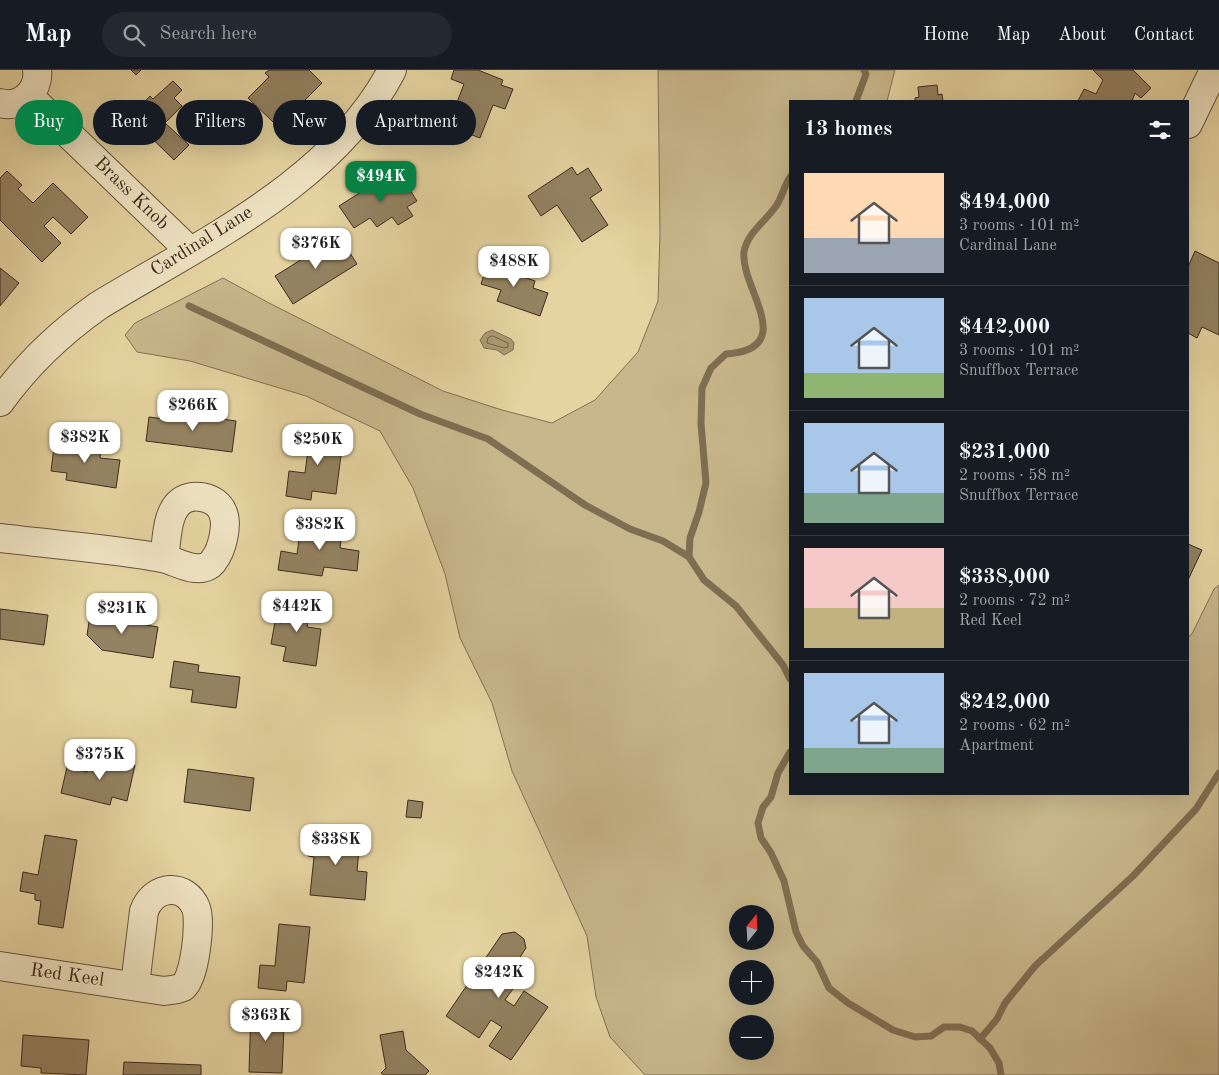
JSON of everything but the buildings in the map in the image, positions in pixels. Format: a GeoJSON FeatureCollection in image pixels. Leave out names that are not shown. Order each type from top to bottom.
{"type":"FeatureCollection","features":[{"type":"Feature","properties":{"kind":"street"},"geometry":{"type":"LineString","coordinates":[[0,103],[6,105],[19,102],[29,96],[36,86],[37,70]]}},
{"type":"Feature","properties":{"kind":"street","name":"Cardinal Lane"},"geometry":{"type":"LineString","coordinates":[[0,402],[35,359],[70,326],[98,306],[190,251],[276,196],[324,158],[365,112],[392,70]]}},
{"type":"Feature","properties":{"kind":"street"},"geometry":{"type":"LineString","coordinates":[[1189,122],[1212,74]]}},
{"type":"Feature","properties":{"kind":"street","name":"Brass Knob"},"geometry":{"type":"LineString","coordinates":[[29,96],[190,251]]}},
{"type":"Feature","properties":{"kind":"street"},"geometry":{"type":"LineString","coordinates":[[0,538],[164,558]]}},
{"type":"Feature","properties":{"kind":"street","name":"Red Keel"},"geometry":{"type":"LineString","coordinates":[[0,966],[64,977],[135,985]]}},
{"type":"Feature","properties":{"kind":"shaded area"},"geometry":{"type":"Polygon","coordinates":[[[658,70],[895,70],[887,100],[789,100],[789,795],[1189,795],[1189,637],[1214,589],[1219,585],[1219,1075],[645,1075],[610,1037],[596,997],[587,936],[512,771],[492,703],[460,638],[445,574],[413,488],[380,431],[306,396],[190,361],[137,352],[125,335],[135,323],[223,278],[443,391],[502,410],[552,423],[595,400],[638,352],[658,301],[660,234],[658,70]]]}},
{"type":"Feature","properties":{"kind":"water"},"geometry":{"type":"Polygon","coordinates":[[[492,330],[511,339],[514,343],[513,350],[504,355],[497,350],[484,348],[480,340],[485,333],[492,330]]]}},
{"type":"Feature","properties":{"kind":"waterway"},"geometry":{"type":"LineString","coordinates":[[856,100],[866,74],[864,70]]}},
{"type":"Feature","properties":{"kind":"waterway"},"geometry":{"type":"LineString","coordinates":[[789,179],[779,201],[771,213],[754,231],[746,244],[744,252],[745,267],[761,315],[763,329],[759,341],[748,350],[726,354],[711,368],[702,388],[701,423],[706,483],[690,538],[689,557],[704,580],[736,606],[783,665],[789,677]]}},
{"type":"Feature","properties":{"kind":"waterway"},"geometry":{"type":"LineString","coordinates":[[189,306],[420,414],[488,439],[585,505],[630,529],[663,541],[689,557]]}},
{"type":"Feature","properties":{"kind":"waterway"},"geometry":{"type":"LineString","coordinates":[[789,754],[778,773],[771,797],[763,807],[758,823],[761,838],[771,853],[784,881],[796,932],[803,946],[817,962],[829,988],[848,1003],[893,1030],[915,1037],[931,1036],[944,1027],[960,1027],[972,1031],[990,1048],[999,1063],[1001,1075]]}},
{"type":"Feature","properties":{"kind":"waterway"},"geometry":{"type":"LineString","coordinates":[[980,1039],[997,1019],[1005,1003],[1035,966],[1133,876],[1196,809],[1219,773]]}}]}
